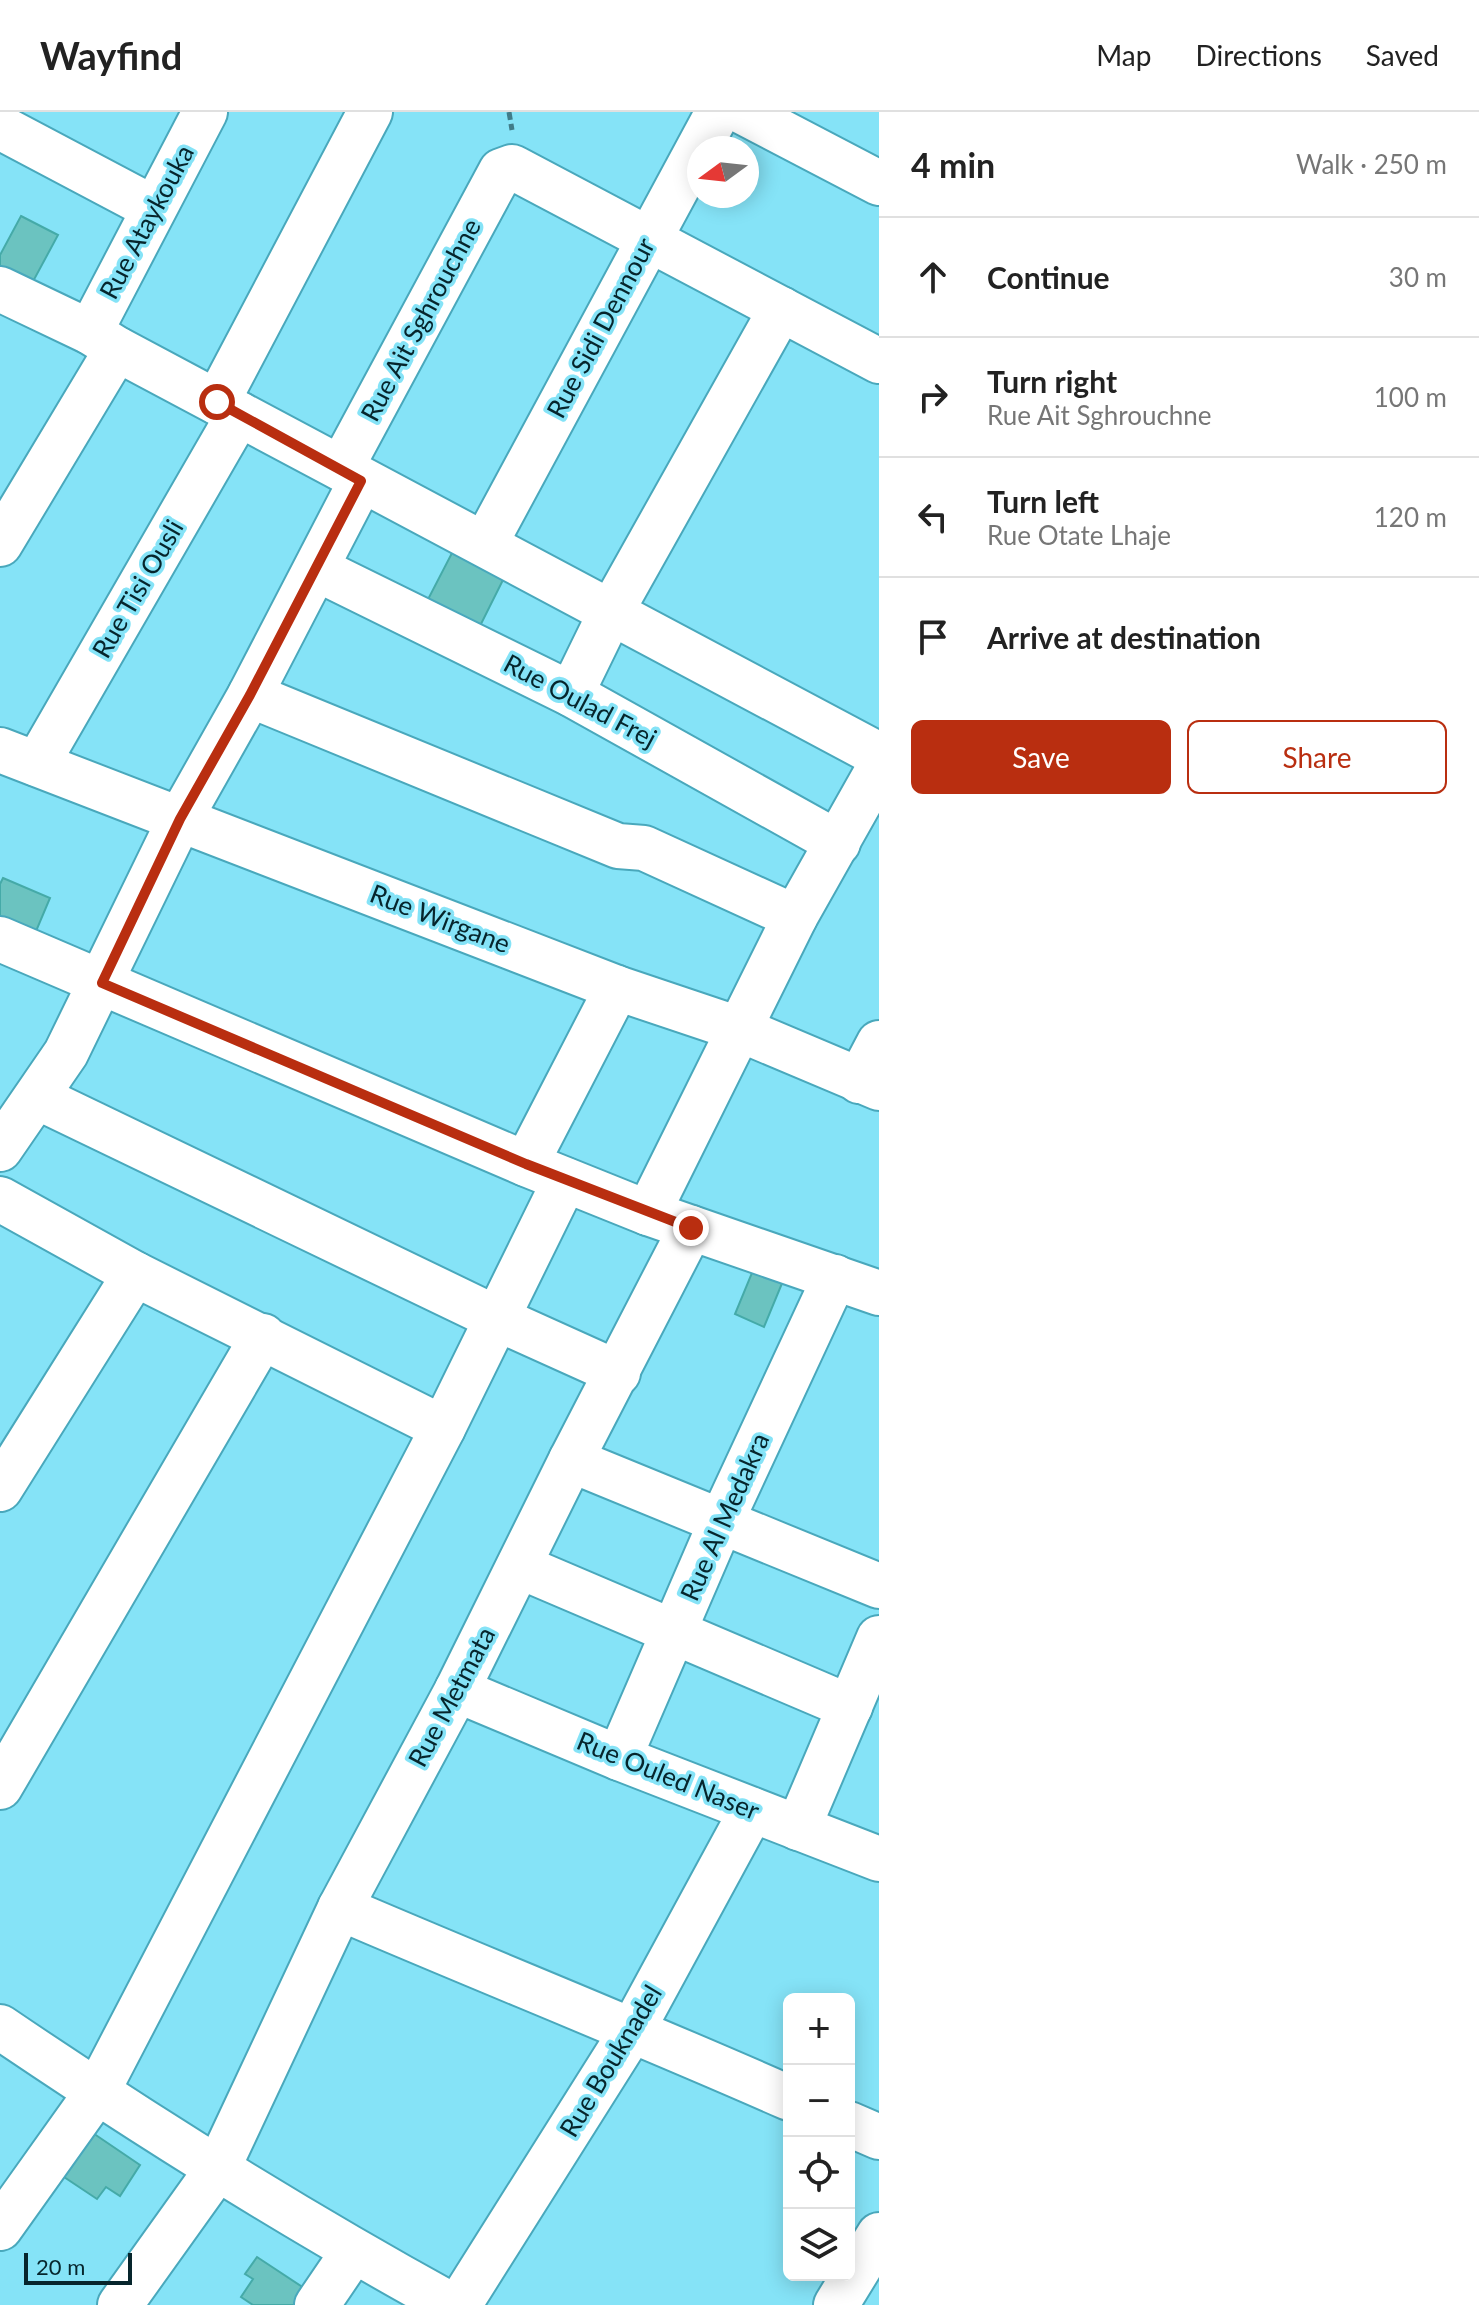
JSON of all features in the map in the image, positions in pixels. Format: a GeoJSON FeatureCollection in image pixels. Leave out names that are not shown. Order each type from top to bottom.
{"type":"FeatureCollection","features":[{"type":"Feature","properties":{"kind":"street","name":"Rue Ataykouka"},"geometry":{"type":"LineString","coordinates":[[0,544],[103,340],[153,208],[205,112]]}},
{"type":"Feature","properties":{"kind":"street","name":"Rue Tisi Ousli"},"geometry":{"type":"LineString","coordinates":[[19,757],[228,408],[370,112]]}},
{"type":"Feature","properties":{"kind":"street","name":"Rue Sidi Dennour"},"geometry":{"type":"LineString","coordinates":[[485,544],[718,112]]}},
{"type":"Feature","properties":{"kind":"street"},"geometry":{"type":"LineString","coordinates":[[743,112],[879,183]]}},
{"type":"Feature","properties":{"kind":"street"},"geometry":{"type":"LineString","coordinates":[[0,127],[153,208]]}},
{"type":"Feature","properties":{"kind":"street","name":"Rue Ait Sghrouchne"},"geometry":{"type":"LineString","coordinates":[[0,1149],[66,1053],[180,819],[317,569],[351,474],[501,171],[512,167],[650,238]]}},
{"type":"Feature","properties":{"kind":"street"},"geometry":{"type":"LineString","coordinates":[[650,238],[879,361]]}},
{"type":"Feature","properties":{"kind":"street"},"geometry":{"type":"LineString","coordinates":[[0,289],[103,340],[879,755]]}},
{"type":"Feature","properties":{"kind":"street"},"geometry":{"type":"LineString","coordinates":[[571,694],[611,612],[781,309]]}},
{"type":"Feature","properties":{"kind":"street","name":"Rue Oulad Frej"},"geometry":{"type":"LineString","coordinates":[[317,569],[571,694],[838,843]]}},
{"type":"Feature","properties":{"kind":"street"},"geometry":{"type":"LineString","coordinates":[[250,695],[618,846],[644,848],[795,917]]}},
{"type":"Feature","properties":{"kind":"street","name":"Rue Wirgane"},"geometry":{"type":"LineString","coordinates":[[19,757],[617,988],[872,1071]]}},
{"type":"Feature","properties":{"kind":"street"},"geometry":{"type":"LineString","coordinates":[[648,1213],[795,917],[879,768]]}},
{"type":"Feature","properties":{"kind":"street"},"geometry":{"type":"LineString","coordinates":[[0,939],[545,1172],[648,1213],[879,1293]]}},
{"type":"Feature","properties":{"kind":"street"},"geometry":{"type":"LineString","coordinates":[[0,2228],[97,2092],[443,1428],[496,1318],[545,1172],[617,988]]}},
{"type":"Feature","properties":{"kind":"street"},"geometry":{"type":"LineString","coordinates":[[37,1097],[496,1318],[618,1373]]}},
{"type":"Feature","properties":{"kind":"street"},"geometry":{"type":"LineString","coordinates":[[0,1199],[135,1274],[443,1428]]}},
{"type":"Feature","properties":{"kind":"street","name":"Rue Metmata"},"geometry":{"type":"LineString","coordinates":[[120,2305],[218,2168],[340,1908],[457,1690],[691,1228]]}},
{"type":"Feature","properties":{"kind":"street"},"geometry":{"type":"LineString","coordinates":[[0,1489],[135,1274]]}},
{"type":"Feature","properties":{"kind":"street","name":"Rue Al Medakra"},"geometry":{"type":"LineString","coordinates":[[619,1758],[721,1522],[835,1277]]}},
{"type":"Feature","properties":{"kind":"street"},"geometry":{"type":"LineString","coordinates":[[0,1787],[263,1336]]}},
{"type":"Feature","properties":{"kind":"street"},"geometry":{"type":"LineString","coordinates":[[571,1460],[879,1586]]}},
{"type":"Feature","properties":{"kind":"street"},"geometry":{"type":"LineString","coordinates":[[519,1566],[850,1707]]}},
{"type":"Feature","properties":{"kind":"street"},"geometry":{"type":"LineString","coordinates":[[798,1828],[879,1638]]}},
{"type":"Feature","properties":{"kind":"street","name":"Rue Ouled Naser"},"geometry":{"type":"LineString","coordinates":[[457,1690],[619,1758],[879,1859]]}},
{"type":"Feature","properties":{"kind":"street","name":"Rue Bouknadel"},"geometry":{"type":"LineString","coordinates":[[459,2305],[633,2029],[752,1810]]}},
{"type":"Feature","properties":{"kind":"street"},"geometry":{"type":"LineString","coordinates":[[340,1908],[499,1977],[633,2029],[783,2095]]}},
{"type":"Feature","properties":{"kind":"street"},"geometry":{"type":"LineString","coordinates":[[0,2027],[97,2092],[353,2252],[451,2305]]}},
{"type":"Feature","properties":{"kind":"street"},"geometry":{"type":"LineString","coordinates":[[855,2127],[879,2137]]}},
{"type":"Feature","properties":{"kind":"street"},"geometry":{"type":"LineString","coordinates":[[836,2305],[879,2235]]}},
{"type":"Feature","properties":{"kind":"street"},"geometry":{"type":"LineString","coordinates":[[317,2305],[353,2252]]}},
{"type":"Feature","properties":{"kind":"building"},"geometry":{"type":"Polygon","coordinates":[[[21,216],[58,235],[30,287],[0,270],[0,255],[21,216]]]}},
{"type":"Feature","properties":{"kind":"building"},"geometry":{"type":"Polygon","coordinates":[[[453,551],[504,578],[476,634],[424,607],[453,551]]]}},
{"type":"Feature","properties":{"kind":"building"},"geometry":{"type":"Polygon","coordinates":[[[3,878],[50,898],[34,936],[0,921],[0,884],[3,878]]]}},
{"type":"Feature","properties":{"kind":"building"},"geometry":{"type":"Polygon","coordinates":[[[754,1268],[783,1281],[764,1327],[735,1314],[754,1268]]]}},
{"type":"Feature","properties":{"kind":"building"},"geometry":{"type":"Polygon","coordinates":[[[84,2127],[140,2165],[120,2196],[106,2187],[97,2199],[55,2171],[84,2127]]]}},
{"type":"Feature","properties":{"kind":"building"},"geometry":{"type":"Polygon","coordinates":[[[257,2257],[310,2292],[302,2305],[253,2305],[241,2297],[253,2279],[245,2274],[257,2257]]]}},
{"type":"Feature","properties":{"kind":"route"},"geometry":{"type":"LineString","coordinates":[[217,402],[361,481],[250,695],[180,819],[102,983],[526,1164],[691,1228]]}}]}
